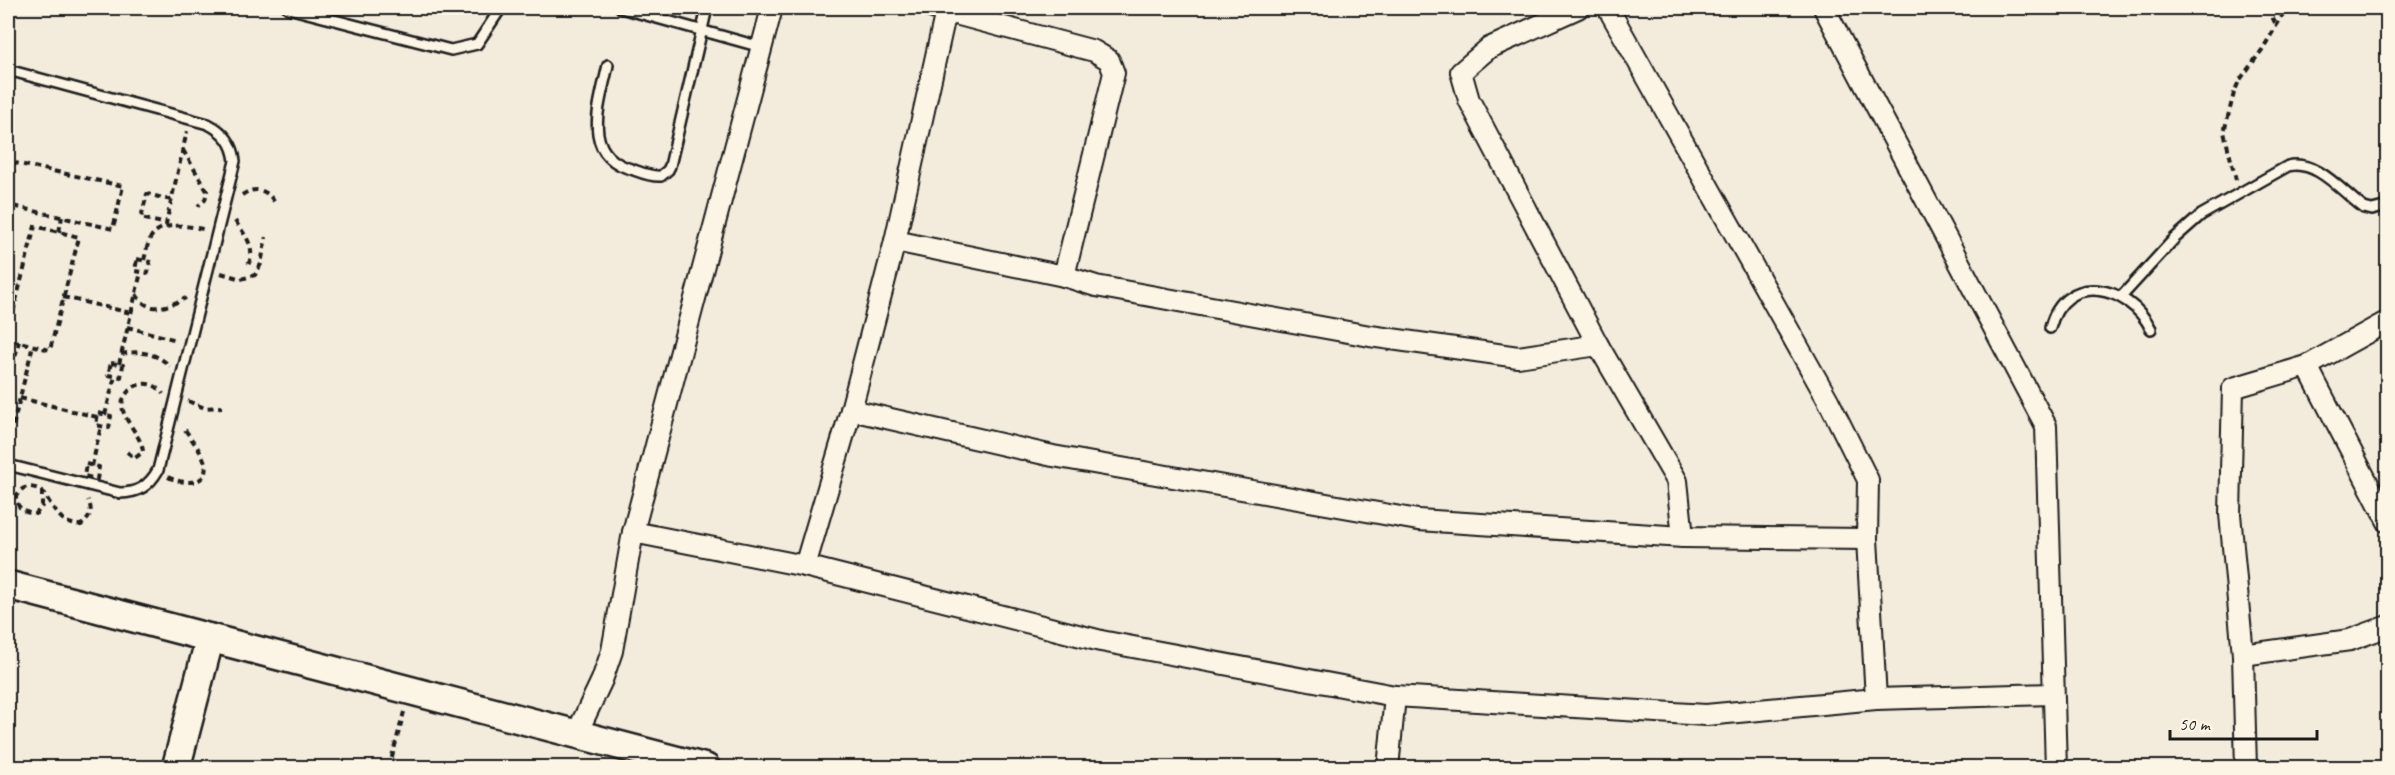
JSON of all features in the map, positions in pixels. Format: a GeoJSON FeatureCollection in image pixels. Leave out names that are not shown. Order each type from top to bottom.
{"type":"FeatureCollection","features":[{"type":"Feature","properties":{"kind":"street"},"geometry":{"type":"LineString","coordinates":[[576,735],[602,680],[612,651],[633,532],[772,8]]}},
{"type":"Feature","properties":{"kind":"street"},"geometry":{"type":"LineString","coordinates":[[1578,8],[1489,48],[1461,72],[1469,100],[1598,345],[1677,481],[1683,537]]}},
{"type":"Feature","properties":{"kind":"street"},"geometry":{"type":"LineString","coordinates":[[1608,8],[1828,400],[1868,480],[1867,539],[1876,699]]}},
{"type":"Feature","properties":{"kind":"street"},"geometry":{"type":"LineString","coordinates":[[1824,8],[2046,426],[2056,768]]}},
{"type":"Feature","properties":{"kind":"street"},"geometry":{"type":"LineString","coordinates":[[805,566],[851,410],[895,241],[940,9],[1094,51],[1109,60],[1114,73],[1064,276]]}},
{"type":"Feature","properties":{"kind":"street"},"geometry":{"type":"LineString","coordinates":[[895,241],[1064,276],[1096,286],[1347,332],[1518,357],[1598,345]]}},
{"type":"Feature","properties":{"kind":"street"},"geometry":{"type":"LineString","coordinates":[[2246,768],[2243,655],[2230,514],[2233,388],[2307,366],[2388,321]]}},
{"type":"Feature","properties":{"kind":"street"},"geometry":{"type":"LineString","coordinates":[[2307,366],[2388,522]]}},
{"type":"Feature","properties":{"kind":"street"},"geometry":{"type":"LineString","coordinates":[[851,410],[1053,456],[1418,520],[1683,537],[1867,539]]}},
{"type":"Feature","properties":{"kind":"street"},"geometry":{"type":"LineString","coordinates":[[633,532],[805,566],[1101,641],[1395,696],[1706,715],[1876,699],[2053,694]]}},
{"type":"Feature","properties":{"kind":"street"},"geometry":{"type":"LineString","coordinates":[[8,585],[706,768]]}},
{"type":"Feature","properties":{"kind":"street"},"geometry":{"type":"LineString","coordinates":[[2243,655],[2350,640],[2388,626]]}},
{"type":"Feature","properties":{"kind":"street"},"geometry":{"type":"LineString","coordinates":[[176,768],[210,638]]}},
{"type":"Feature","properties":{"kind":"street"},"geometry":{"type":"LineString","coordinates":[[1388,768],[1395,696]]}},
{"type":"Feature","properties":{"kind":"lane"},"geometry":{"type":"LineString","coordinates":[[288,8],[451,50],[477,44],[501,8]]}},
{"type":"Feature","properties":{"kind":"lane"},"geometry":{"type":"LineString","coordinates":[[621,8],[761,47]]}},
{"type":"Feature","properties":{"kind":"lane"},"geometry":{"type":"LineString","coordinates":[[608,65],[596,125],[600,142],[610,159],[619,166],[661,176],[670,166],[707,8]]}},
{"type":"Feature","properties":{"kind":"lane"},"geometry":{"type":"LineString","coordinates":[[8,70],[190,119],[217,129],[225,135],[234,153],[234,171],[158,470],[147,485],[129,493],[120,493],[8,465]]}},
{"type":"Feature","properties":{"kind":"lane"},"geometry":{"type":"LineString","coordinates":[[2121,297],[2187,226],[2201,215],[2288,166],[2302,164],[2316,170],[2364,208],[2372,210],[2388,206]]}},
{"type":"Feature","properties":{"kind":"lane"},"geometry":{"type":"LineString","coordinates":[[2050,328],[2057,309],[2063,302],[2081,292],[2100,290],[2121,297],[2139,310],[2151,329]]}},
{"type":"Feature","properties":{"kind":"path"},"geometry":{"type":"LineString","coordinates":[[2268,8],[2276,25]]}},
{"type":"Feature","properties":{"kind":"path"},"geometry":{"type":"LineString","coordinates":[[2239,193],[2224,138],[2225,126],[2236,87],[2287,8]]}},
{"type":"Feature","properties":{"kind":"path"},"geometry":{"type":"LineString","coordinates":[[144,260],[152,236],[166,225],[190,119]]}},
{"type":"Feature","properties":{"kind":"path"},"geometry":{"type":"LineString","coordinates":[[183,149],[207,191],[205,200],[198,206]]}},
{"type":"Feature","properties":{"kind":"path"},"geometry":{"type":"LineString","coordinates":[[8,196],[15,163],[123,186],[113,229],[8,205]]}},
{"type":"Feature","properties":{"kind":"path"},"geometry":{"type":"LineString","coordinates":[[237,200],[246,192],[257,190],[268,194],[275,203]]}},
{"type":"Feature","properties":{"kind":"path"},"geometry":{"type":"LineString","coordinates":[[171,200],[147,194],[141,218],[166,225],[191,226],[217,235]]}},
{"type":"Feature","properties":{"kind":"path"},"geometry":{"type":"LineString","coordinates":[[234,216],[251,246],[252,253],[248,266]]}},
{"type":"Feature","properties":{"kind":"path"},"geometry":{"type":"LineString","coordinates":[[59,232],[62,217]]}},
{"type":"Feature","properties":{"kind":"path"},"geometry":{"type":"LineString","coordinates":[[8,332],[35,226],[79,237],[50,350],[8,339]]}},
{"type":"Feature","properties":{"kind":"path"},"geometry":{"type":"LineString","coordinates":[[210,261],[224,274],[241,279],[250,278],[259,270],[266,237]]}},
{"type":"Feature","properties":{"kind":"path"},"geometry":{"type":"LineString","coordinates":[[137,259],[150,262],[148,273],[141,272],[135,271],[137,259]]}},
{"type":"Feature","properties":{"kind":"path"},"geometry":{"type":"LineString","coordinates":[[118,364],[141,272]]}},
{"type":"Feature","properties":{"kind":"path"},"geometry":{"type":"LineString","coordinates":[[8,283],[20,286]]}},
{"type":"Feature","properties":{"kind":"path"},"geometry":{"type":"LineString","coordinates":[[136,293],[146,305],[160,308],[203,291]]}},
{"type":"Feature","properties":{"kind":"path"},"geometry":{"type":"LineString","coordinates":[[63,297],[131,313]]}},
{"type":"Feature","properties":{"kind":"path"},"geometry":{"type":"LineString","coordinates":[[127,327],[190,343]]}},
{"type":"Feature","properties":{"kind":"path"},"geometry":{"type":"LineString","coordinates":[[8,387],[19,341]]}},
{"type":"Feature","properties":{"kind":"path"},"geometry":{"type":"LineString","coordinates":[[8,446],[33,345]]}},
{"type":"Feature","properties":{"kind":"path"},"geometry":{"type":"LineString","coordinates":[[121,354],[140,352],[159,357],[175,372],[183,396],[196,406],[214,409],[222,407]]}},
{"type":"Feature","properties":{"kind":"path"},"geometry":{"type":"LineString","coordinates":[[111,363],[123,365],[121,377],[115,376],[108,375],[111,363]]}},
{"type":"Feature","properties":{"kind":"path"},"geometry":{"type":"LineString","coordinates":[[105,415],[115,376]]}},
{"type":"Feature","properties":{"kind":"path"},"geometry":{"type":"LineString","coordinates":[[127,452],[135,458],[143,452],[140,439],[128,423],[123,411],[124,398],[133,387],[146,383],[157,387],[204,460],[205,471],[199,480],[187,483],[172,479],[158,470]]}},
{"type":"Feature","properties":{"kind":"path"},"geometry":{"type":"LineString","coordinates":[[20,398],[97,417]]}},
{"type":"Feature","properties":{"kind":"path"},"geometry":{"type":"LineString","coordinates":[[98,413],[105,415],[111,416],[109,428],[96,425],[98,413]]}},
{"type":"Feature","properties":{"kind":"path"},"geometry":{"type":"LineString","coordinates":[[92,466],[101,426]]}},
{"type":"Feature","properties":{"kind":"path"},"geometry":{"type":"LineString","coordinates":[[42,491],[44,498],[39,512],[34,514],[25,512],[17,504],[16,497],[22,489],[33,487],[42,491],[62,520],[72,525],[81,525],[90,516],[91,506],[80,483]]}},
{"type":"Feature","properties":{"kind":"path"},"geometry":{"type":"LineString","coordinates":[[389,768],[410,691]]}}]}
